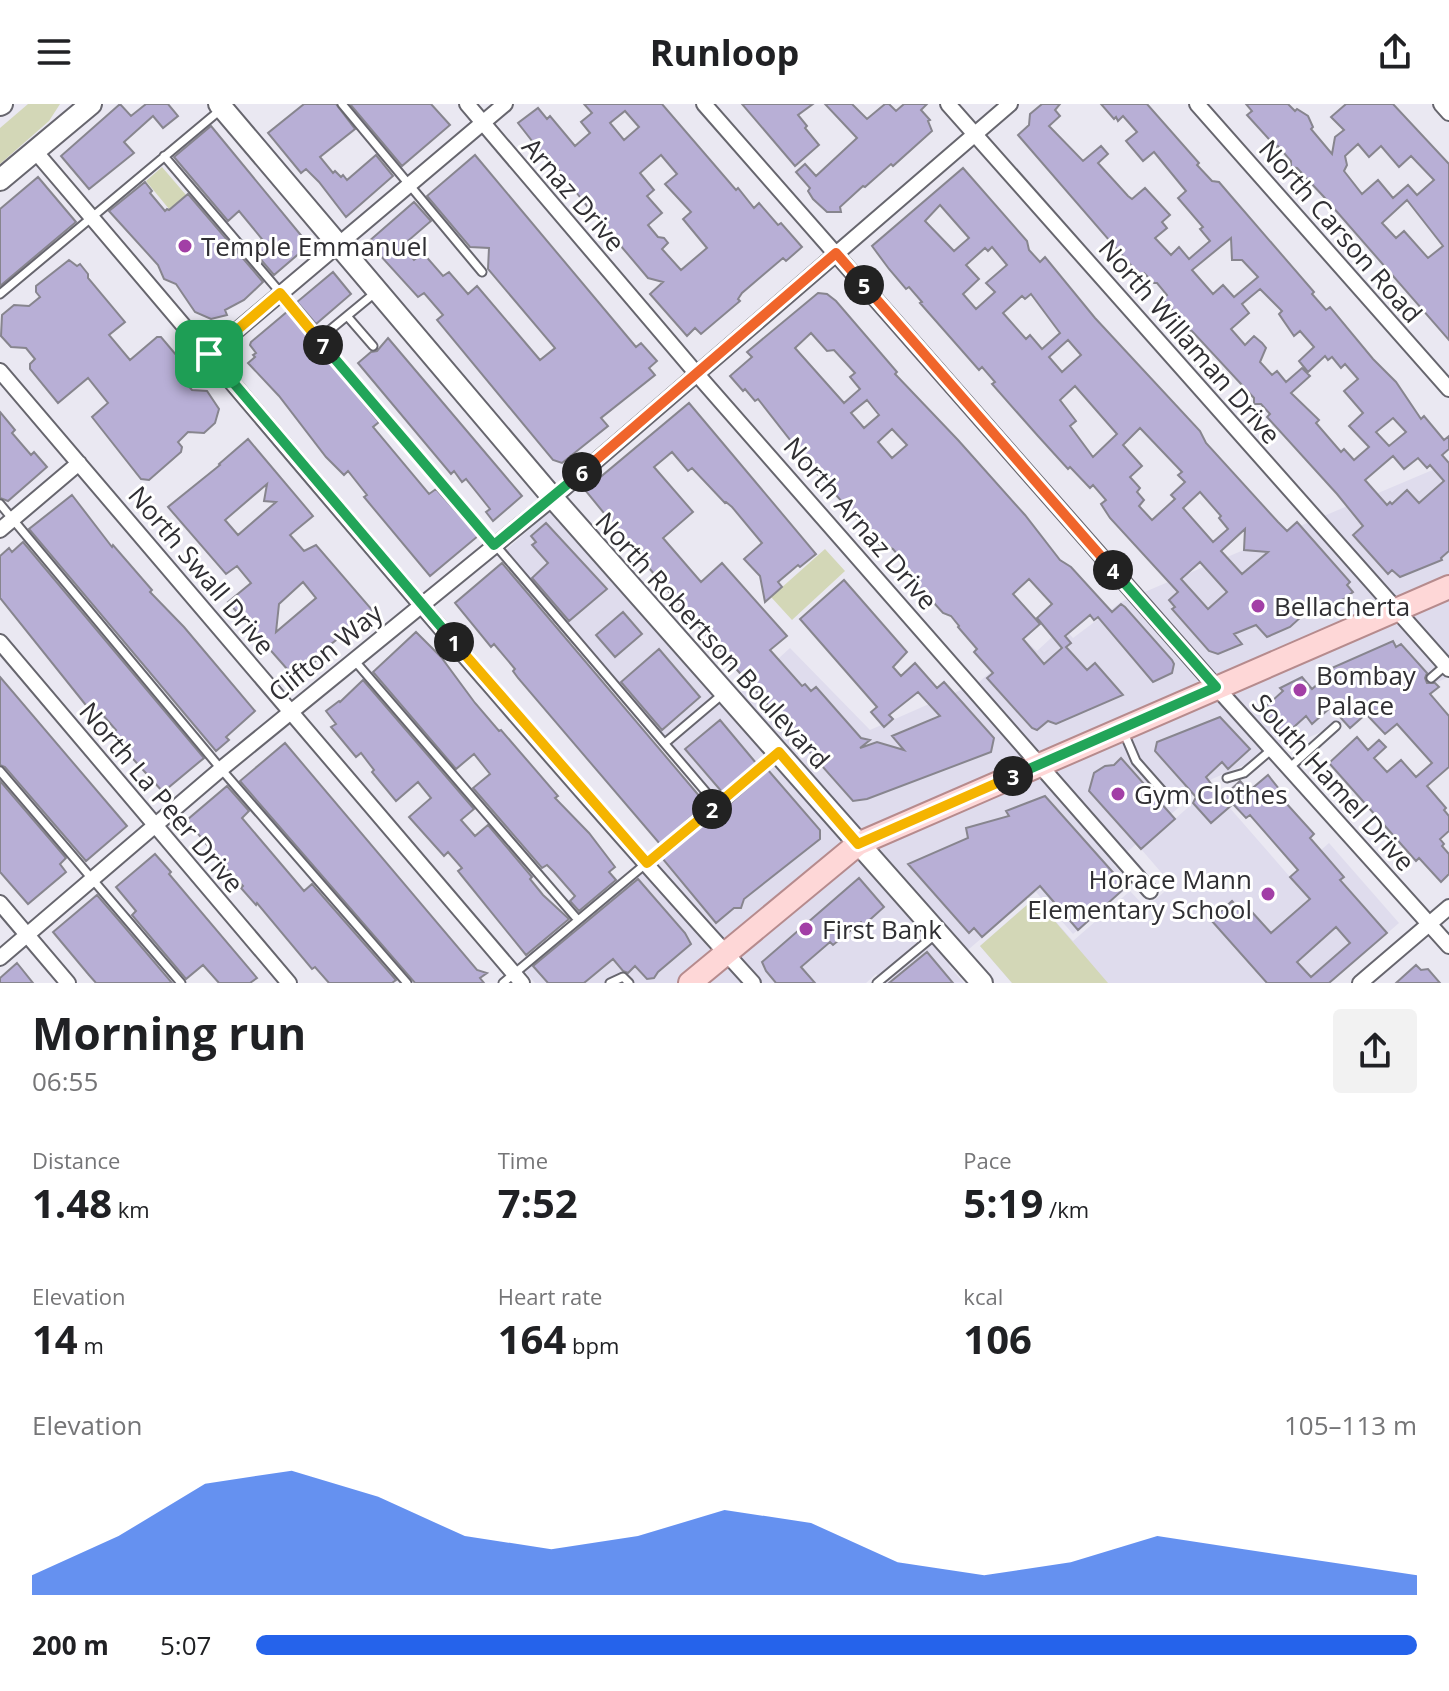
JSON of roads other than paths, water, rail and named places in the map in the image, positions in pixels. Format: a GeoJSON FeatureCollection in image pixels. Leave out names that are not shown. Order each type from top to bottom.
{"type":"FeatureCollection","features":[{"type":"Feature","properties":{"kind":"main road"},"geometry":{"type":"LineString","coordinates":[[54,135],[66,104]]}},
{"type":"Feature","properties":{"kind":"main road"},"geometry":{"type":"LineString","coordinates":[[0,180],[91,104]]}},
{"type":"Feature","properties":{"kind":"main road","name":"North Robertson Boulevard"},"geometry":{"type":"LineString","coordinates":[[223,105],[553,498],[982,983]]}},
{"type":"Feature","properties":{"kind":"main road"},"geometry":{"type":"LineString","coordinates":[[690,983],[858,844],[1449,587]]}},
{"type":"Feature","properties":{"kind":"street","name":"Arnaz Drive"},"geometry":{"type":"LineString","coordinates":[[467,104],[646,314]]}},
{"type":"Feature","properties":{"kind":"street"},"geometry":{"type":"LineString","coordinates":[[209,354],[505,104]]}},
{"type":"Feature","properties":{"kind":"street","name":"South Hamel Drive"},"geometry":{"type":"LineString","coordinates":[[704,104],[1216,687],[1449,946]]}},
{"type":"Feature","properties":{"kind":"street","name":"North Willaman Drive"},"geometry":{"type":"LineString","coordinates":[[948,104],[1447,667]]}},
{"type":"Feature","properties":{"kind":"street","name":"Clifton Way"},"geometry":{"type":"LineString","coordinates":[[0,958],[221,769],[553,498],[1010,104]]}},
{"type":"Feature","properties":{"kind":"street","name":"North Carson Road"},"geometry":{"type":"LineString","coordinates":[[1197,104],[1449,389]]}},
{"type":"Feature","properties":{"kind":"street"},"geometry":{"type":"LineString","coordinates":[[1441,104],[1449,113]]}},
{"type":"Feature","properties":{"kind":"street"},"geometry":{"type":"LineString","coordinates":[[35,151],[421,605],[753,983]]}},
{"type":"Feature","properties":{"kind":"street","name":"North Arnaz Drive"},"geometry":{"type":"LineString","coordinates":[[646,314],[1150,891]]}},
{"type":"Feature","properties":{"kind":"street","name":"North Swall Drive"},"geometry":{"type":"LineString","coordinates":[[0,371],[513,980]]}},
{"type":"Feature","properties":{"kind":"street"},"geometry":{"type":"LineString","coordinates":[[0,530],[79,463]]}},
{"type":"Feature","properties":{"kind":"street","name":"North La Peer Drive"},"geometry":{"type":"LineString","coordinates":[[0,642],[289,983]]}},
{"type":"Feature","properties":{"kind":"street"},"geometry":{"type":"LineString","coordinates":[[0,903],[68,983]]}},
{"type":"Feature","properties":{"kind":"street"},"geometry":{"type":"LineString","coordinates":[[1360,983],[1449,907]]}},
{"type":"Feature","properties":{"kind":"lane"},"geometry":{"type":"LineString","coordinates":[[342,104],[482,272]]}},
{"type":"Feature","properties":{"kind":"lane"},"geometry":{"type":"LineString","coordinates":[[0,294],[223,105]]}},
{"type":"Feature","properties":{"kind":"lane"},"geometry":{"type":"LineString","coordinates":[[164,156],[717,805]]}},
{"type":"Feature","properties":{"kind":"lane"},"geometry":{"type":"LineString","coordinates":[[319,339],[377,291]]}},
{"type":"Feature","properties":{"kind":"lane"},"geometry":{"type":"LineString","coordinates":[[347,316],[373,346]]}},
{"type":"Feature","properties":{"kind":"lane"},"geometry":{"type":"LineString","coordinates":[[0,504],[221,769],[407,983]]}},
{"type":"Feature","properties":{"kind":"lane"},"geometry":{"type":"LineString","coordinates":[[354,660],[578,920]]}},
{"type":"Feature","properties":{"kind":"lane"},"geometry":{"type":"LineString","coordinates":[[1431,678],[1447,667]]}},
{"type":"Feature","properties":{"kind":"lane"},"geometry":{"type":"LineString","coordinates":[[665,743],[725,692]]}},
{"type":"Feature","properties":{"kind":"lane"},"geometry":{"type":"LineString","coordinates":[[1289,768],[1336,726]]}},
{"type":"Feature","properties":{"kind":"lane"},"geometry":{"type":"LineString","coordinates":[[1122,728],[1136,761],[1165,794]]}},
{"type":"Feature","properties":{"kind":"lane"},"geometry":{"type":"LineString","coordinates":[[1227,778],[1244,773],[1272,749]]}},
{"type":"Feature","properties":{"kind":"lane"},"geometry":{"type":"LineString","coordinates":[[513,980],[578,920],[779,752]]}},
{"type":"Feature","properties":{"kind":"lane"},"geometry":{"type":"LineString","coordinates":[[0,771],[181,983]]}},
{"type":"Feature","properties":{"kind":"lane"},"geometry":{"type":"LineString","coordinates":[[878,983],[937,932]]}},
{"type":"Feature","properties":{"kind":"lane"},"geometry":{"type":"LineString","coordinates":[[610,983],[623,977],[629,983]]}},
{"type":"Feature","properties":{"kind":"place","name":"Temple Emmanuel"},"geometry":{"type":"Point","coordinates":[185,246]}},
{"type":"Feature","properties":{"kind":"place","name":"Bellacherta"},"geometry":{"type":"Point","coordinates":[1258,606]}},
{"type":"Feature","properties":{"kind":"place","name":"Bombay Palace"},"geometry":{"type":"Point","coordinates":[1300,690]}},
{"type":"Feature","properties":{"kind":"place","name":"Gym Clothes"},"geometry":{"type":"Point","coordinates":[1118,794]}},
{"type":"Feature","properties":{"kind":"place","name":"Horace Mann Elementary School"},"geometry":{"type":"Point","coordinates":[1268,894]}},
{"type":"Feature","properties":{"kind":"place","name":"First Bank"},"geometry":{"type":"Point","coordinates":[806,929]}}]}
